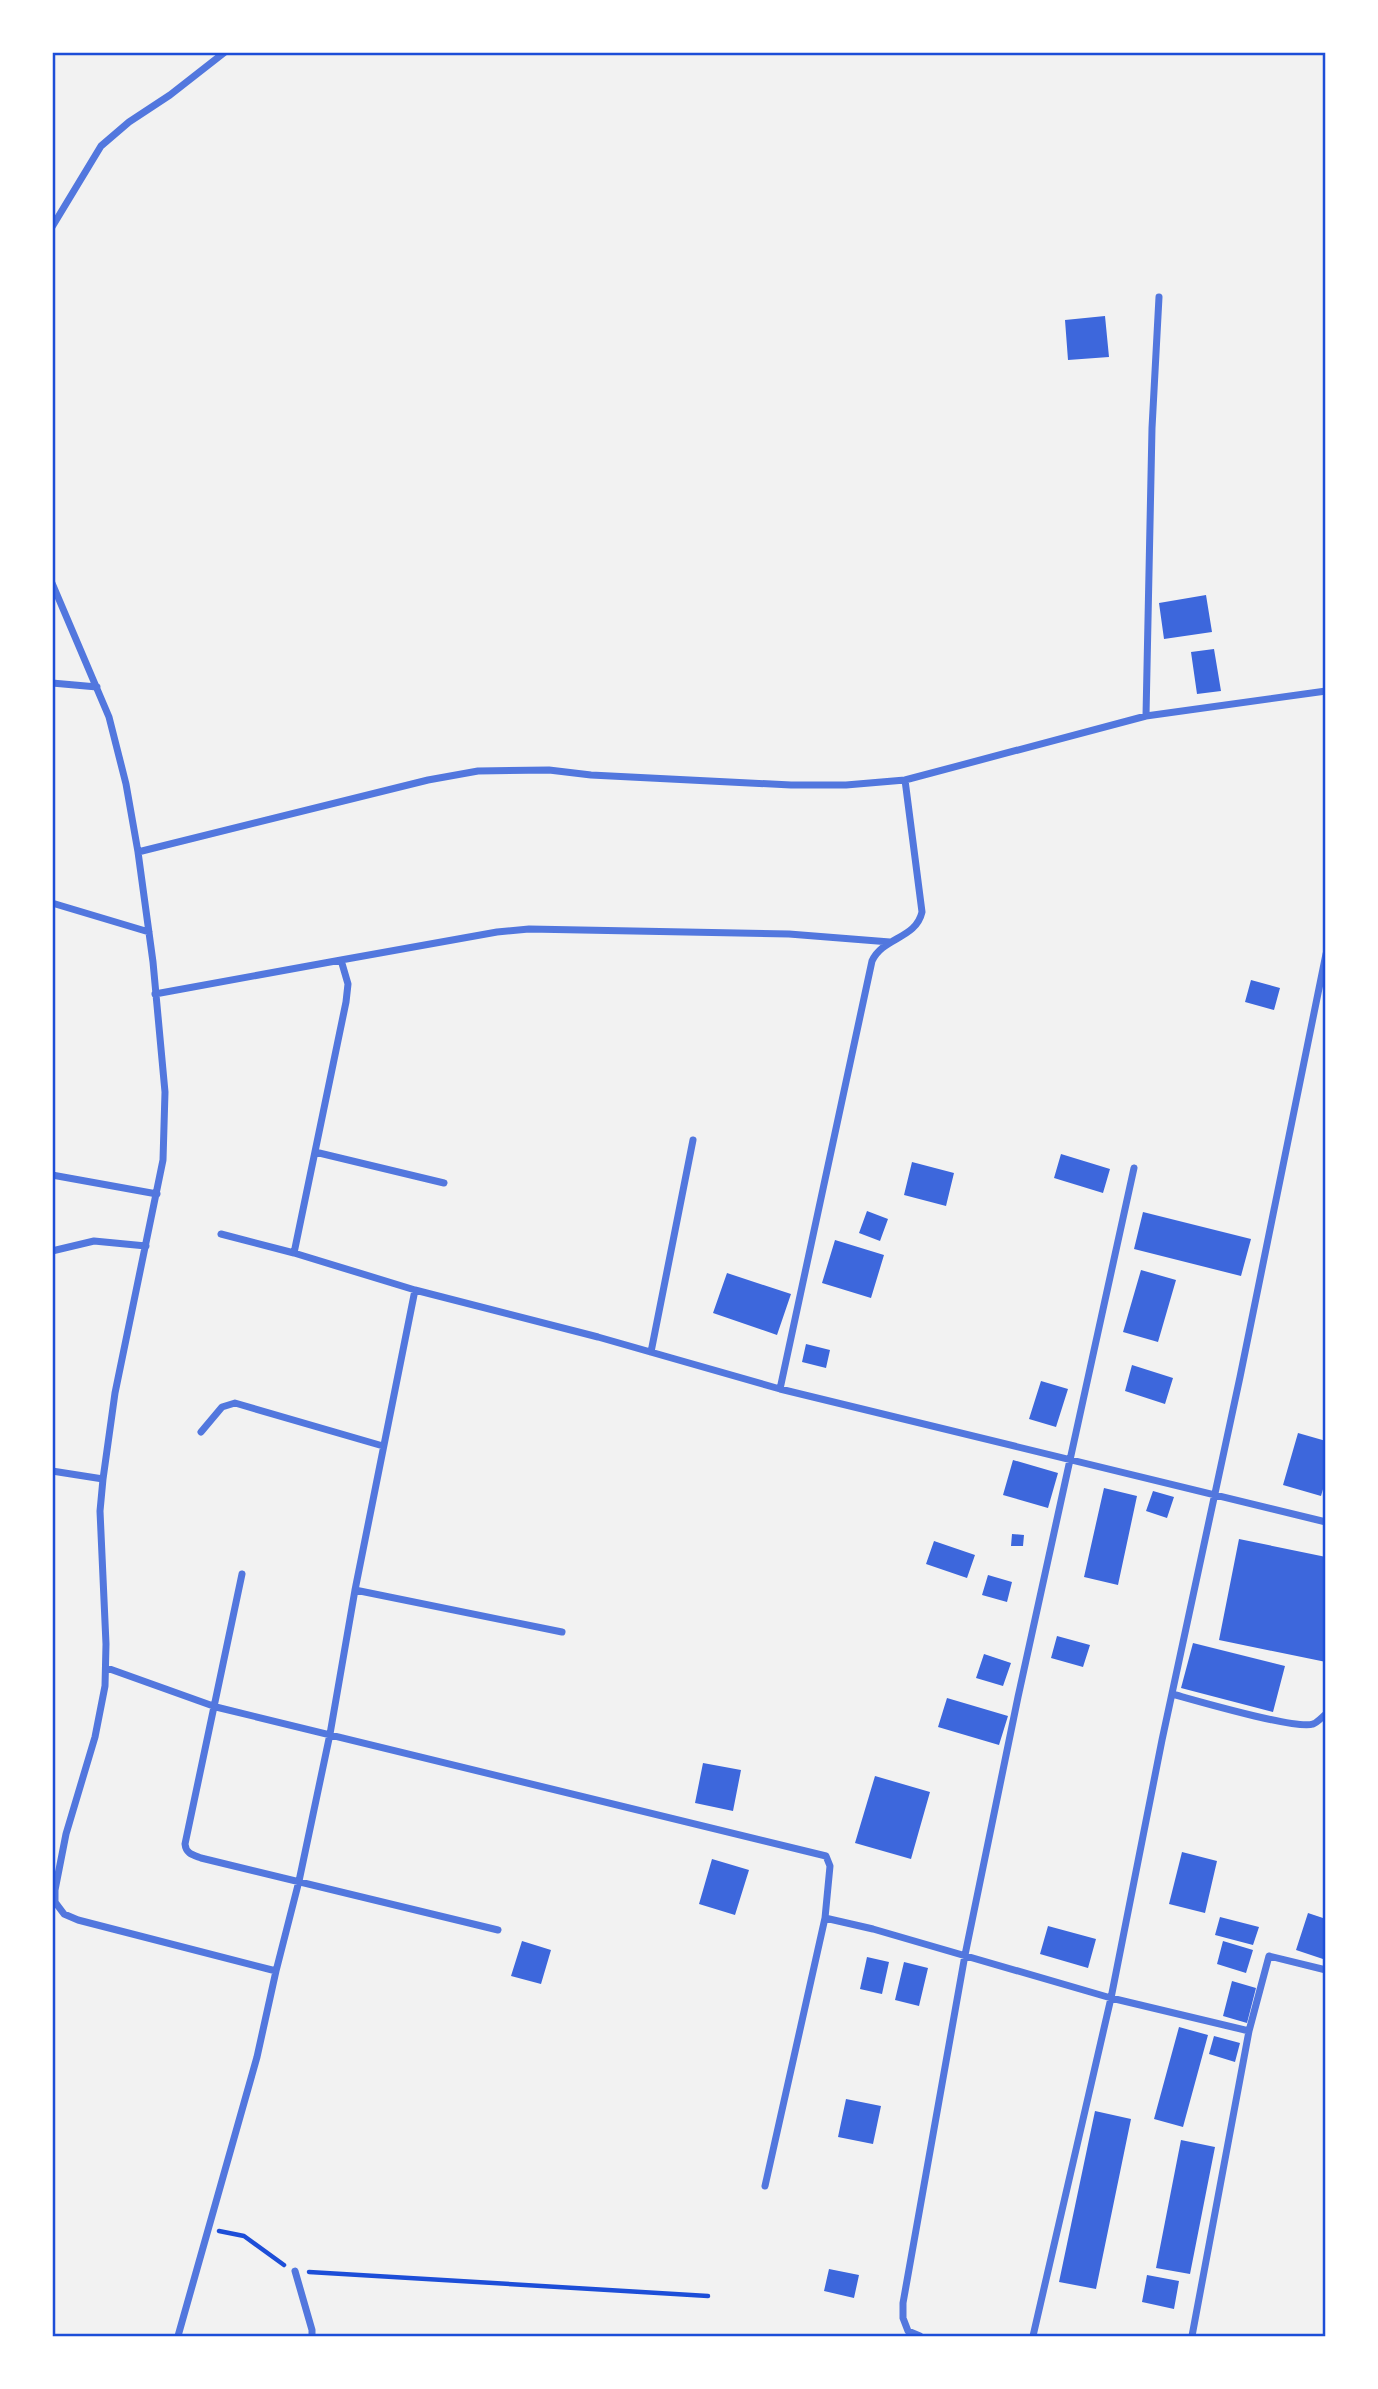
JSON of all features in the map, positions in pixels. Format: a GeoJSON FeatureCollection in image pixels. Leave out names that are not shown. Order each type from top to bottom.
{"type":"FeatureCollection","features":[{"type":"Feature","properties":{"kind":"street"},"geometry":{"type":"LineString","coordinates":[[52,227],[102,146],[129,122],[170,95],[225,52]]}},
{"type":"Feature","properties":{"kind":"street"},"geometry":{"type":"LineString","coordinates":[[1146,716],[1152,428],[1159,297]]}},
{"type":"Feature","properties":{"kind":"street"},"geometry":{"type":"LineString","coordinates":[[52,583],[97,687],[126,784],[149,932],[165,1093],[165,1137],[157,1194],[115,1393],[103,1479],[100,1511],[107,1668],[100,1716],[65,1833],[54,1902],[64,1914],[78,1920],[276,1971]]}},
{"type":"Feature","properties":{"kind":"street"},"geometry":{"type":"LineString","coordinates":[[52,683],[97,687]]}},
{"type":"Feature","properties":{"kind":"street"},"geometry":{"type":"LineString","coordinates":[[138,852],[428,780],[478,771],[549,770],[591,775],[791,785],[846,785],[905,780],[1146,716],[1325,691]]}},
{"type":"Feature","properties":{"kind":"street"},"geometry":{"type":"LineString","coordinates":[[780,1389],[870,971],[876,953],[916,927],[922,912],[905,780]]}},
{"type":"Feature","properties":{"kind":"street"},"geometry":{"type":"LineString","coordinates":[[52,903],[149,932]]}},
{"type":"Feature","properties":{"kind":"street"},"geometry":{"type":"LineString","coordinates":[[155,994],[497,932],[529,929],[789,934],[890,942]]}},
{"type":"Feature","properties":{"kind":"street"},"geometry":{"type":"LineString","coordinates":[[1034,2336],[1111,1998],[1325,954]]}},
{"type":"Feature","properties":{"kind":"street"},"geometry":{"type":"LineString","coordinates":[[294,1253],[348,991],[341,960]]}},
{"type":"Feature","properties":{"kind":"street"},"geometry":{"type":"LineString","coordinates":[[651,1352],[692,1140]]}},
{"type":"Feature","properties":{"kind":"street"},"geometry":{"type":"LineString","coordinates":[[315,1152],[444,1183]]}},
{"type":"Feature","properties":{"kind":"street"},"geometry":{"type":"LineString","coordinates":[[920,2336],[908,2331],[903,2318],[903,2303],[965,1955],[1134,1168]]}},
{"type":"Feature","properties":{"kind":"street"},"geometry":{"type":"LineString","coordinates":[[52,1175],[157,1194]]}},
{"type":"Feature","properties":{"kind":"street"},"geometry":{"type":"LineString","coordinates":[[222,1234],[415,1290],[780,1389],[1325,1522]]}},
{"type":"Feature","properties":{"kind":"street"},"geometry":{"type":"LineString","coordinates":[[52,1251],[94,1241],[146,1246]]}},
{"type":"Feature","properties":{"kind":"street"},"geometry":{"type":"LineString","coordinates":[[178,2336],[257,2057],[299,1881],[330,1734],[355,1590],[415,1290]]}},
{"type":"Feature","properties":{"kind":"street"},"geometry":{"type":"LineString","coordinates":[[201,1432],[222,1407],[235,1403],[383,1446]]}},
{"type":"Feature","properties":{"kind":"street"},"geometry":{"type":"LineString","coordinates":[[52,1471],[103,1479]]}},
{"type":"Feature","properties":{"kind":"street"},"geometry":{"type":"LineString","coordinates":[[242,1574],[186,1844],[187,1850],[201,1858],[498,1930]]}},
{"type":"Feature","properties":{"kind":"street"},"geometry":{"type":"LineString","coordinates":[[355,1590],[562,1632]]}},
{"type":"Feature","properties":{"kind":"street"},"geometry":{"type":"LineString","coordinates":[[107,1668],[216,1707],[822,1853],[830,1866],[829,1896],[765,2186]]}},
{"type":"Feature","properties":{"kind":"street"},"geometry":{"type":"LineString","coordinates":[[1172,1694],[1259,1717],[1304,1725],[1314,1724],[1325,1714]]}},
{"type":"Feature","properties":{"kind":"street"},"geometry":{"type":"LineString","coordinates":[[825,1918],[1111,1998],[1249,2031]]}},
{"type":"Feature","properties":{"kind":"street"},"geometry":{"type":"LineString","coordinates":[[1192,2336],[1249,2031],[1269,1956],[1325,1970]]}},
{"type":"Feature","properties":{"kind":"street"},"geometry":{"type":"LineString","coordinates":[[295,2272],[312,2336]]}},
{"type":"Feature","properties":{"kind":"path"},"geometry":{"type":"LineString","coordinates":[[208,2229],[244,2236],[295,2272],[708,2296]]}},
{"type":"Feature","properties":{"kind":"building"},"geometry":{"type":"Polygon","coordinates":[[[1105,316],[1109,357],[1068,360],[1065,320],[1105,316]]]}},
{"type":"Feature","properties":{"kind":"building"},"geometry":{"type":"Polygon","coordinates":[[[1206,595],[1212,632],[1164,639],[1159,603],[1206,595]]]}},
{"type":"Feature","properties":{"kind":"building"},"geometry":{"type":"Polygon","coordinates":[[[1214,649],[1221,691],[1197,694],[1191,652],[1214,649]]]}},
{"type":"Feature","properties":{"kind":"building"},"geometry":{"type":"Polygon","coordinates":[[[1251,980],[1280,988],[1274,1010],[1245,1002],[1251,980]]]}},
{"type":"Feature","properties":{"kind":"building"},"geometry":{"type":"Polygon","coordinates":[[[1061,1154],[1110,1169],[1103,1193],[1054,1178],[1061,1154]]]}},
{"type":"Feature","properties":{"kind":"building"},"geometry":{"type":"Polygon","coordinates":[[[912,1162],[954,1173],[946,1206],[904,1195],[912,1162]]]}},
{"type":"Feature","properties":{"kind":"building"},"geometry":{"type":"Polygon","coordinates":[[[867,1211],[888,1219],[880,1241],[859,1233],[867,1211]]]}},
{"type":"Feature","properties":{"kind":"building"},"geometry":{"type":"Polygon","coordinates":[[[1143,1212],[1251,1239],[1241,1276],[1134,1249],[1143,1212]]]}},
{"type":"Feature","properties":{"kind":"building"},"geometry":{"type":"Polygon","coordinates":[[[835,1240],[884,1255],[871,1298],[822,1283],[835,1240]]]}},
{"type":"Feature","properties":{"kind":"building"},"geometry":{"type":"Polygon","coordinates":[[[1141,1270],[1176,1280],[1158,1342],[1123,1332],[1141,1270]]]}},
{"type":"Feature","properties":{"kind":"building"},"geometry":{"type":"Polygon","coordinates":[[[727,1273],[791,1294],[777,1335],[713,1313],[727,1273]]]}},
{"type":"Feature","properties":{"kind":"building"},"geometry":{"type":"Polygon","coordinates":[[[806,1344],[830,1350],[826,1368],[802,1362],[806,1344]]]}},
{"type":"Feature","properties":{"kind":"building"},"geometry":{"type":"Polygon","coordinates":[[[1132,1365],[1173,1378],[1165,1404],[1125,1391],[1132,1365]]]}},
{"type":"Feature","properties":{"kind":"building"},"geometry":{"type":"Polygon","coordinates":[[[1041,1381],[1068,1389],[1056,1427],[1029,1419],[1041,1381]]]}},
{"type":"Feature","properties":{"kind":"building"},"geometry":{"type":"Polygon","coordinates":[[[1298,1433],[1326,1441],[1326,1479],[1321,1496],[1283,1485],[1298,1433]]]}},
{"type":"Feature","properties":{"kind":"building"},"geometry":{"type":"Polygon","coordinates":[[[1013,1460],[1058,1473],[1048,1508],[1003,1495],[1013,1460]]]}},
{"type":"Feature","properties":{"kind":"building"},"geometry":{"type":"Polygon","coordinates":[[[1104,1488],[1137,1496],[1118,1585],[1084,1577],[1104,1488]]]}},
{"type":"Feature","properties":{"kind":"building"},"geometry":{"type":"Polygon","coordinates":[[[1153,1491],[1174,1497],[1167,1518],[1146,1511],[1153,1491]]]}},
{"type":"Feature","properties":{"kind":"building"},"geometry":{"type":"Polygon","coordinates":[[[1012,1534],[1024,1535],[1023,1546],[1011,1546],[1012,1534]]]}},
{"type":"Feature","properties":{"kind":"building"},"geometry":{"type":"Polygon","coordinates":[[[1239,1539],[1326,1557],[1326,1662],[1219,1640],[1239,1539]]]}},
{"type":"Feature","properties":{"kind":"building"},"geometry":{"type":"Polygon","coordinates":[[[934,1541],[975,1555],[967,1578],[926,1564],[934,1541]]]}},
{"type":"Feature","properties":{"kind":"building"},"geometry":{"type":"Polygon","coordinates":[[[988,1575],[1012,1582],[1007,1602],[982,1595],[988,1575]]]}},
{"type":"Feature","properties":{"kind":"building"},"geometry":{"type":"Polygon","coordinates":[[[1057,1636],[1090,1645],[1083,1667],[1051,1658],[1057,1636]]]}},
{"type":"Feature","properties":{"kind":"building"},"geometry":{"type":"Polygon","coordinates":[[[1193,1643],[1285,1666],[1273,1712],[1181,1688],[1193,1643]]]}},
{"type":"Feature","properties":{"kind":"building"},"geometry":{"type":"Polygon","coordinates":[[[984,1654],[1011,1663],[1003,1686],[976,1678],[984,1654]]]}},
{"type":"Feature","properties":{"kind":"building"},"geometry":{"type":"Polygon","coordinates":[[[947,1698],[1008,1716],[999,1745],[938,1727],[947,1698]]]}},
{"type":"Feature","properties":{"kind":"building"},"geometry":{"type":"Polygon","coordinates":[[[703,1763],[741,1770],[733,1811],[695,1803],[703,1763]]]}},
{"type":"Feature","properties":{"kind":"building"},"geometry":{"type":"Polygon","coordinates":[[[875,1776],[930,1792],[911,1859],[855,1843],[875,1776]]]}},
{"type":"Feature","properties":{"kind":"building"},"geometry":{"type":"Polygon","coordinates":[[[1182,1852],[1217,1861],[1205,1913],[1169,1904],[1182,1852]]]}},
{"type":"Feature","properties":{"kind":"building"},"geometry":{"type":"Polygon","coordinates":[[[712,1859],[749,1870],[735,1915],[699,1904],[712,1859]]]}},
{"type":"Feature","properties":{"kind":"building"},"geometry":{"type":"Polygon","coordinates":[[[1308,1913],[1326,1919],[1326,1960],[1296,1950],[1308,1913]]]}},
{"type":"Feature","properties":{"kind":"building"},"geometry":{"type":"Polygon","coordinates":[[[1220,1917],[1259,1927],[1253,1945],[1215,1935],[1220,1917]]]}},
{"type":"Feature","properties":{"kind":"building"},"geometry":{"type":"Polygon","coordinates":[[[1048,1926],[1096,1939],[1088,1968],[1040,1954],[1048,1926]]]}},
{"type":"Feature","properties":{"kind":"building"},"geometry":{"type":"Polygon","coordinates":[[[522,1941],[551,1950],[541,1984],[511,1976],[522,1941]]]}},
{"type":"Feature","properties":{"kind":"building"},"geometry":{"type":"Polygon","coordinates":[[[1223,1941],[1253,1950],[1246,1973],[1217,1964],[1223,1941]]]}},
{"type":"Feature","properties":{"kind":"building"},"geometry":{"type":"Polygon","coordinates":[[[867,1957],[889,1962],[882,1994],[860,1989],[867,1957]]]}},
{"type":"Feature","properties":{"kind":"building"},"geometry":{"type":"Polygon","coordinates":[[[904,1962],[928,1968],[919,2006],[895,2000],[904,1962]]]}},
{"type":"Feature","properties":{"kind":"building"},"geometry":{"type":"Polygon","coordinates":[[[1232,1981],[1256,1988],[1247,2023],[1223,2016],[1232,1981]]]}},
{"type":"Feature","properties":{"kind":"building"},"geometry":{"type":"Polygon","coordinates":[[[1179,2027],[1208,2035],[1183,2127],[1154,2119],[1179,2027]]]}},
{"type":"Feature","properties":{"kind":"building"},"geometry":{"type":"Polygon","coordinates":[[[1214,2036],[1240,2043],[1235,2062],[1209,2054],[1214,2036]]]}},
{"type":"Feature","properties":{"kind":"building"},"geometry":{"type":"Polygon","coordinates":[[[846,2099],[881,2106],[873,2144],[838,2137],[846,2099]]]}},
{"type":"Feature","properties":{"kind":"building"},"geometry":{"type":"Polygon","coordinates":[[[1095,2111],[1131,2119],[1096,2289],[1059,2282],[1095,2111]]]}},
{"type":"Feature","properties":{"kind":"building"},"geometry":{"type":"Polygon","coordinates":[[[1181,2140],[1215,2147],[1190,2274],[1156,2268],[1181,2140]]]}},
{"type":"Feature","properties":{"kind":"building"},"geometry":{"type":"Polygon","coordinates":[[[829,2269],[859,2275],[854,2298],[824,2291],[829,2269]]]}},
{"type":"Feature","properties":{"kind":"building"},"geometry":{"type":"Polygon","coordinates":[[[1147,2275],[1179,2281],[1174,2309],[1142,2302],[1147,2275]]]}}]}
